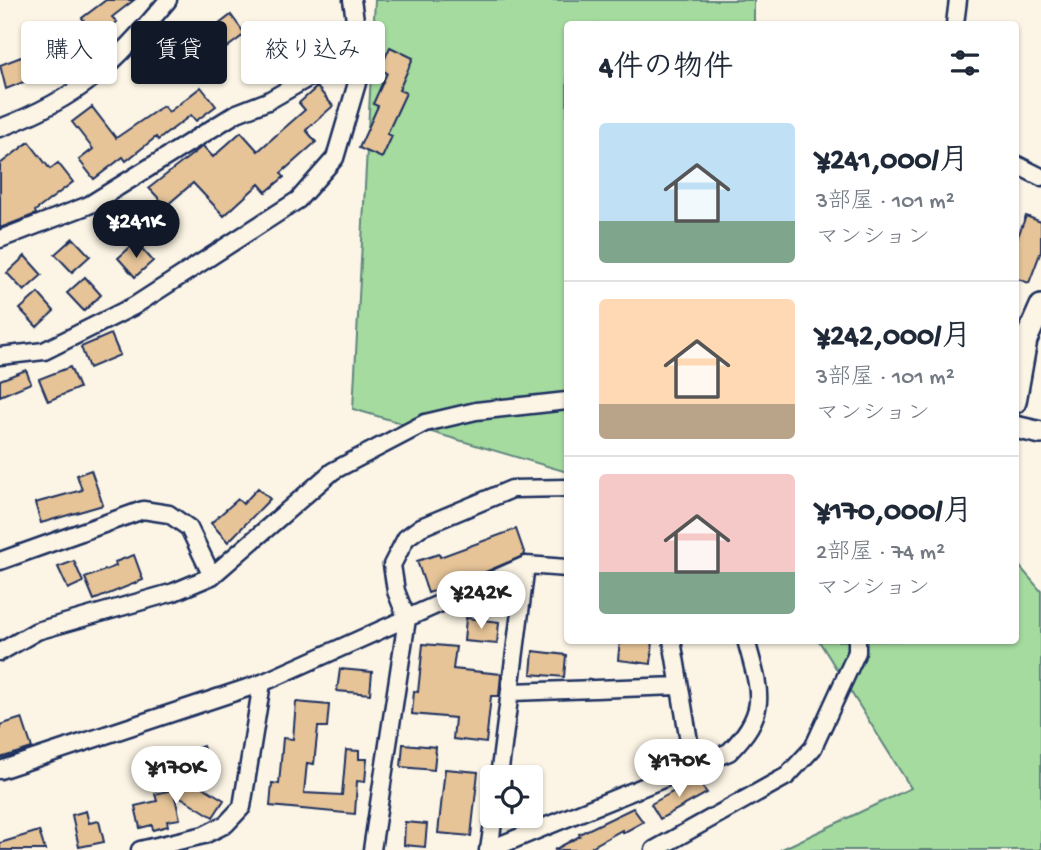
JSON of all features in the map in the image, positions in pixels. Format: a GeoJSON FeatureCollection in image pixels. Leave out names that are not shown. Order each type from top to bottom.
{"type":"FeatureCollection","features":[{"type":"Feature","properties":{"kind":"street"},"geometry":{"type":"LineString","coordinates":[[0,128],[41,113],[89,84],[130,45],[168,0]]}},
{"type":"Feature","properties":{"kind":"street"},"geometry":{"type":"LineString","coordinates":[[352,0],[355,21]]}},
{"type":"Feature","properties":{"kind":"street"},"geometry":{"type":"LineString","coordinates":[[955,21],[958,0]]}},
{"type":"Feature","properties":{"kind":"street"},"geometry":{"type":"LineString","coordinates":[[0,239],[89,205],[237,113],[268,101],[298,84]]}},
{"type":"Feature","properties":{"kind":"street"},"geometry":{"type":"LineString","coordinates":[[0,356],[44,352],[134,306],[298,200],[335,158],[357,84]]}},
{"type":"Feature","properties":{"kind":"street"},"geometry":{"type":"LineString","coordinates":[[1019,166],[1041,177]]}},
{"type":"Feature","properties":{"kind":"street"},"geometry":{"type":"LineString","coordinates":[[1019,389],[1041,306]]}},
{"type":"Feature","properties":{"kind":"street"},"geometry":{"type":"LineString","coordinates":[[0,652],[37,631],[174,592],[212,576],[333,471],[384,442],[425,423],[476,411],[564,401]]}},
{"type":"Feature","properties":{"kind":"street"},"geometry":{"type":"LineString","coordinates":[[1019,428],[1041,433]]}},
{"type":"Feature","properties":{"kind":"street"},"geometry":{"type":"LineString","coordinates":[[372,850],[407,619],[396,591],[392,565],[407,538],[414,533],[512,489],[564,488]]}},
{"type":"Feature","properties":{"kind":"street"},"geometry":{"type":"LineString","coordinates":[[0,561],[143,510],[169,514],[189,528],[212,576]]}},
{"type":"Feature","properties":{"kind":"street"},"geometry":{"type":"LineString","coordinates":[[501,765],[526,565]]}},
{"type":"Feature","properties":{"kind":"street"},"geometry":{"type":"LineString","coordinates":[[0,770],[262,683],[526,565],[564,568]]}},
{"type":"Feature","properties":{"kind":"street"},"geometry":{"type":"LineString","coordinates":[[673,644],[678,686],[693,765]]}},
{"type":"Feature","properties":{"kind":"street"},"geometry":{"type":"LineString","coordinates":[[488,850],[729,752],[750,731],[760,702],[747,644]]}},
{"type":"Feature","properties":{"kind":"street"},"geometry":{"type":"LineString","coordinates":[[654,850],[787,776],[813,748],[857,652],[856,644]]}},
{"type":"Feature","properties":{"kind":"street"},"geometry":{"type":"LineString","coordinates":[[140,850],[204,835],[226,824],[242,807],[262,683]]}},
{"type":"Feature","properties":{"kind":"street"},"geometry":{"type":"LineString","coordinates":[[512,692],[678,686]]}},
{"type":"Feature","properties":{"kind":"street"},"geometry":{"type":"LineString","coordinates":[[488,850],[492,828]]}},
{"type":"Feature","properties":{"kind":"green space"},"geometry":{"type":"Polygon","coordinates":[[[375,0],[754,0],[754,21],[564,21],[564,471],[353,409],[370,84],[385,84],[385,21],[374,21],[375,0]]]}},
{"type":"Feature","properties":{"kind":"green space"},"geometry":{"type":"Polygon","coordinates":[[[1019,566],[1041,591],[1041,850],[780,850],[911,788],[821,644],[1019,644],[1019,566]]]}},
{"type":"Feature","properties":{"kind":"building"},"geometry":{"type":"Polygon","coordinates":[[[106,0],[134,0],[112,17],[116,21],[84,21],[82,18],[106,0]]]}},
{"type":"Feature","properties":{"kind":"building"},"geometry":{"type":"Polygon","coordinates":[[[231,15],[241,29],[241,37],[227,48],[227,21],[223,21],[231,15]]]}},
{"type":"Feature","properties":{"kind":"building"},"geometry":{"type":"Polygon","coordinates":[[[390,47],[413,58],[399,90],[406,93],[387,134],[392,136],[382,158],[359,148],[378,106],[373,104],[382,84],[385,84],[385,58],[390,47]]]}},
{"type":"Feature","properties":{"kind":"building"},"geometry":{"type":"Polygon","coordinates":[[[21,57],[21,83],[6,89],[0,65],[21,57]]]}},
{"type":"Feature","properties":{"kind":"building"},"geometry":{"type":"Polygon","coordinates":[[[201,87],[216,106],[196,121],[191,115],[158,140],[156,137],[126,161],[123,157],[94,179],[79,160],[93,149],[72,122],[92,107],[116,138],[163,106],[169,112],[201,87]]]}},
{"type":"Feature","properties":{"kind":"building"},"geometry":{"type":"Polygon","coordinates":[[[317,87],[333,106],[306,130],[316,142],[281,173],[284,177],[266,192],[259,184],[224,216],[193,183],[166,206],[149,188],[203,146],[213,157],[241,132],[258,151],[305,110],[299,103],[317,87]]]}},
{"type":"Feature","properties":{"kind":"building"},"geometry":{"type":"Polygon","coordinates":[[[29,142],[50,169],[58,163],[73,182],[35,211],[36,214],[0,228],[0,164],[29,142]]]}},
{"type":"Feature","properties":{"kind":"building"},"geometry":{"type":"Polygon","coordinates":[[[1026,216],[1041,222],[1041,251],[1029,283],[1019,279],[1019,234],[1026,216]]]}},
{"type":"Feature","properties":{"kind":"building"},"geometry":{"type":"Polygon","coordinates":[[[73,238],[90,256],[72,272],[55,254],[73,238]]]}},
{"type":"Feature","properties":{"kind":"building"},"geometry":{"type":"Polygon","coordinates":[[[136,242],[153,261],[135,277],[118,258],[136,242]]]}},
{"type":"Feature","properties":{"kind":"building"},"geometry":{"type":"Polygon","coordinates":[[[25,256],[42,275],[24,291],[7,273],[25,256]]]}},
{"type":"Feature","properties":{"kind":"building"},"geometry":{"type":"Polygon","coordinates":[[[85,277],[101,295],[84,311],[67,293],[85,277]]]}},
{"type":"Feature","properties":{"kind":"building"},"geometry":{"type":"Polygon","coordinates":[[[38,293],[54,311],[37,327],[20,309],[38,293]]]}},
{"type":"Feature","properties":{"kind":"building"},"geometry":{"type":"Polygon","coordinates":[[[111,334],[120,355],[89,368],[81,347],[111,334]]]}},
{"type":"Feature","properties":{"kind":"building"},"geometry":{"type":"Polygon","coordinates":[[[70,367],[79,388],[48,401],[39,379],[70,367]]]}},
{"type":"Feature","properties":{"kind":"building"},"geometry":{"type":"Polygon","coordinates":[[[26,370],[31,383],[0,396],[0,380],[26,370]]]}},
{"type":"Feature","properties":{"kind":"building"},"geometry":{"type":"Polygon","coordinates":[[[91,470],[103,505],[41,523],[35,503],[82,490],[77,475],[91,470]]]}},
{"type":"Feature","properties":{"kind":"building"},"geometry":{"type":"Polygon","coordinates":[[[258,488],[270,499],[228,542],[211,523],[238,499],[243,504],[258,488]]]}},
{"type":"Feature","properties":{"kind":"building"},"geometry":{"type":"Polygon","coordinates":[[[516,529],[525,555],[462,582],[428,593],[417,561],[439,554],[440,557],[516,529]]]}},
{"type":"Feature","properties":{"kind":"building"},"geometry":{"type":"Polygon","coordinates":[[[134,555],[143,580],[94,600],[85,578],[116,566],[115,562],[134,555]]]}},
{"type":"Feature","properties":{"kind":"building"},"geometry":{"type":"Polygon","coordinates":[[[74,561],[83,582],[68,589],[58,567],[74,561]]]}},
{"type":"Feature","properties":{"kind":"building"},"geometry":{"type":"Polygon","coordinates":[[[466,618],[499,622],[497,644],[464,641],[466,618]]]}},
{"type":"Feature","properties":{"kind":"building"},"geometry":{"type":"Polygon","coordinates":[[[423,644],[456,647],[453,669],[501,674],[499,696],[491,696],[486,743],[453,739],[455,718],[412,714],[414,691],[418,692],[423,644]]]}},
{"type":"Feature","properties":{"kind":"building"},"geometry":{"type":"Polygon","coordinates":[[[620,644],[653,644],[651,664],[618,660],[620,644]]]}},
{"type":"Feature","properties":{"kind":"building"},"geometry":{"type":"Polygon","coordinates":[[[533,651],[566,655],[564,677],[531,674],[533,651]]]}},
{"type":"Feature","properties":{"kind":"building"},"geometry":{"type":"Polygon","coordinates":[[[340,669],[372,672],[370,694],[337,691],[340,669]]]}},
{"type":"Feature","properties":{"kind":"building"},"geometry":{"type":"Polygon","coordinates":[[[296,702],[329,705],[327,727],[318,727],[314,764],[307,763],[304,793],[342,795],[346,750],[359,751],[359,759],[367,759],[365,782],[357,781],[355,814],[270,806],[272,783],[279,784],[283,738],[293,739],[296,702]]]}},
{"type":"Feature","properties":{"kind":"building"},"geometry":{"type":"Polygon","coordinates":[[[22,718],[32,748],[0,758],[0,725],[22,718]]]}},
{"type":"Feature","properties":{"kind":"building"},"geometry":{"type":"Polygon","coordinates":[[[403,744],[436,747],[434,770],[401,767],[403,744]]]}},
{"type":"Feature","properties":{"kind":"building"},"geometry":{"type":"Polygon","coordinates":[[[203,746],[210,768],[187,775],[179,754],[203,746]]]}},
{"type":"Feature","properties":{"kind":"building"},"geometry":{"type":"Polygon","coordinates":[[[445,769],[478,772],[471,836],[438,833],[445,769]]]}},
{"type":"Feature","properties":{"kind":"building"},"geometry":{"type":"Polygon","coordinates":[[[696,779],[707,793],[660,819],[651,804],[696,779]]]}},
{"type":"Feature","properties":{"kind":"building"},"geometry":{"type":"Polygon","coordinates":[[[198,784],[224,800],[213,817],[174,793],[180,819],[167,821],[168,826],[153,830],[152,825],[140,828],[135,806],[157,801],[155,794],[198,784]]]}},
{"type":"Feature","properties":{"kind":"building"},"geometry":{"type":"Polygon","coordinates":[[[633,808],[643,822],[623,833],[622,830],[586,850],[554,850],[580,836],[579,834],[633,808]]]}},
{"type":"Feature","properties":{"kind":"building"},"geometry":{"type":"Polygon","coordinates":[[[86,811],[89,823],[99,821],[104,842],[79,847],[72,815],[86,811]]]}},
{"type":"Feature","properties":{"kind":"building"},"geometry":{"type":"Polygon","coordinates":[[[405,822],[427,824],[425,847],[404,845],[405,822]]]}},
{"type":"Feature","properties":{"kind":"building"},"geometry":{"type":"Polygon","coordinates":[[[39,831],[45,850],[0,850],[0,843],[39,831]]]}}]}
